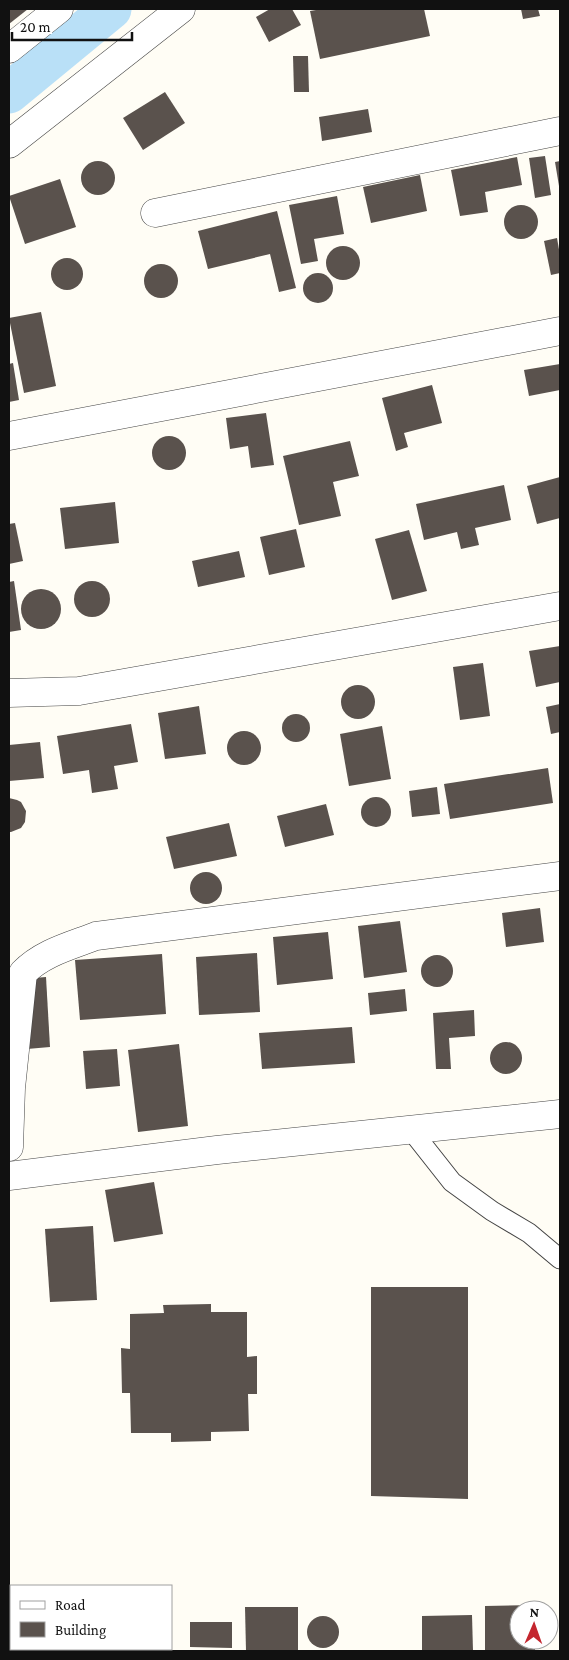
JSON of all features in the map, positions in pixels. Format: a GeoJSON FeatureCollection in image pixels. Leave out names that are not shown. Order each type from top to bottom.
{"type":"FeatureCollection","features":[{"type":"Feature","properties":{"kind":"street"},"geometry":{"type":"LineString","coordinates":[[9,48],[59,9]]}},
{"type":"Feature","properties":{"kind":"street"},"geometry":{"type":"LineString","coordinates":[[9,144],[181,9]]}},
{"type":"Feature","properties":{"kind":"street"},"geometry":{"type":"LineString","coordinates":[[156,212],[560,131]]}},
{"type":"Feature","properties":{"kind":"street"},"geometry":{"type":"LineString","coordinates":[[9,436],[560,331]]}},
{"type":"Feature","properties":{"kind":"street"},"geometry":{"type":"LineString","coordinates":[[9,693],[79,691],[560,606]]}},
{"type":"Feature","properties":{"kind":"street"},"geometry":{"type":"LineString","coordinates":[[9,1147],[10,1088],[22,973],[33,963],[59,950],[96,936],[560,876]]}},
{"type":"Feature","properties":{"kind":"street"},"geometry":{"type":"LineString","coordinates":[[9,1176],[217,1150],[560,1114]]}},
{"type":"Feature","properties":{"kind":"lane"},"geometry":{"type":"LineString","coordinates":[[411,1130],[452,1182],[492,1211],[529,1233],[560,1259]]}},
{"type":"Feature","properties":{"kind":"building"},"geometry":{"type":"Polygon","coordinates":[[[9,9],[28,9],[9,24],[9,9]]]}},
{"type":"Feature","properties":{"kind":"building"},"geometry":{"type":"Polygon","coordinates":[[[270,9],[292,9],[301,25],[269,42],[256,17],[270,9]]]}},
{"type":"Feature","properties":{"kind":"building"},"geometry":{"type":"Polygon","coordinates":[[[322,9],[424,9],[430,36],[320,59],[310,11],[322,9]]]}},
{"type":"Feature","properties":{"kind":"building"},"geometry":{"type":"Polygon","coordinates":[[[521,9],[538,9],[540,16],[523,19],[521,9]]]}},
{"type":"Feature","properties":{"kind":"building"},"geometry":{"type":"Polygon","coordinates":[[[293,56],[308,56],[309,92],[294,92],[293,56]]]}},
{"type":"Feature","properties":{"kind":"building"},"geometry":{"type":"Polygon","coordinates":[[[165,92],[185,123],[143,150],[123,118],[165,92]]]}},
{"type":"Feature","properties":{"kind":"building"},"geometry":{"type":"Polygon","coordinates":[[[368,109],[372,132],[322,141],[319,117],[368,109]]]}},
{"type":"Feature","properties":{"kind":"building"},"geometry":{"type":"Polygon","coordinates":[[[545,156],[551,195],[535,198],[529,158],[545,156]]]}},
{"type":"Feature","properties":{"kind":"building"},"geometry":{"type":"Polygon","coordinates":[[[517,157],[522,185],[485,192],[488,212],[460,216],[451,170],[517,157]]]}},
{"type":"Feature","properties":{"kind":"building"},"geometry":{"type":"Polygon","coordinates":[[[98,161],[105,162],[110,166],[114,171],[114,185],[110,190],[105,194],[98,195],[91,194],[86,190],[82,185],[81,178],[82,171],[86,166],[91,162],[98,161]]]}},
{"type":"Feature","properties":{"kind":"building"},"geometry":{"type":"Polygon","coordinates":[[[560,161],[560,186],[559,186],[555,162],[560,161]]]}},
{"type":"Feature","properties":{"kind":"building"},"geometry":{"type":"Polygon","coordinates":[[[420,175],[427,211],[371,223],[363,187],[420,175]]]}},
{"type":"Feature","properties":{"kind":"building"},"geometry":{"type":"Polygon","coordinates":[[[60,179],[76,227],[25,244],[9,196],[60,179]]]}},
{"type":"Feature","properties":{"kind":"building"},"geometry":{"type":"Polygon","coordinates":[[[337,196],[344,234],[314,239],[318,261],[301,264],[289,205],[337,196]]]}},
{"type":"Feature","properties":{"kind":"building"},"geometry":{"type":"Polygon","coordinates":[[[521,205],[528,206],[533,210],[537,215],[537,229],[533,234],[528,238],[521,239],[514,238],[509,234],[505,229],[504,222],[505,215],[509,210],[514,206],[521,205]]]}},
{"type":"Feature","properties":{"kind":"building"},"geometry":{"type":"Polygon","coordinates":[[[277,211],[296,288],[279,292],[270,254],[208,269],[198,231],[277,211]]]}},
{"type":"Feature","properties":{"kind":"building"},"geometry":{"type":"Polygon","coordinates":[[[557,238],[560,255],[560,273],[551,275],[544,241],[557,238]]]}},
{"type":"Feature","properties":{"kind":"building"},"geometry":{"type":"Polygon","coordinates":[[[343,246],[355,251],[360,263],[355,275],[343,280],[331,275],[326,263],[331,251],[343,246]]]}},
{"type":"Feature","properties":{"kind":"building"},"geometry":{"type":"Polygon","coordinates":[[[67,258],[79,262],[83,274],[79,286],[67,290],[55,286],[51,274],[55,262],[67,258]]]}},
{"type":"Feature","properties":{"kind":"building"},"geometry":{"type":"Polygon","coordinates":[[[161,264],[173,269],[178,281],[173,293],[161,298],[149,293],[144,281],[149,269],[161,264]]]}},
{"type":"Feature","properties":{"kind":"building"},"geometry":{"type":"Polygon","coordinates":[[[318,273],[324,274],[332,282],[332,294],[324,302],[318,303],[312,302],[304,294],[303,288],[304,282],[312,274],[318,273]]]}},
{"type":"Feature","properties":{"kind":"building"},"geometry":{"type":"Polygon","coordinates":[[[41,312],[56,386],[24,393],[9,318],[41,312]]]}},
{"type":"Feature","properties":{"kind":"building"},"geometry":{"type":"Polygon","coordinates":[[[13,363],[19,400],[9,402],[9,364],[13,363]]]}},
{"type":"Feature","properties":{"kind":"building"},"geometry":{"type":"Polygon","coordinates":[[[560,364],[560,390],[529,396],[524,370],[560,364]]]}},
{"type":"Feature","properties":{"kind":"building"},"geometry":{"type":"Polygon","coordinates":[[[432,385],[442,423],[404,433],[408,447],[396,451],[382,398],[432,385]]]}},
{"type":"Feature","properties":{"kind":"building"},"geometry":{"type":"Polygon","coordinates":[[[266,413],[274,465],[251,468],[248,446],[230,449],[226,418],[266,413]]]}},
{"type":"Feature","properties":{"kind":"building"},"geometry":{"type":"Polygon","coordinates":[[[169,436],[181,441],[186,453],[181,465],[169,470],[157,465],[152,453],[157,441],[169,436]]]}},
{"type":"Feature","properties":{"kind":"building"},"geometry":{"type":"Polygon","coordinates":[[[350,441],[359,476],[333,482],[341,516],[299,525],[283,456],[350,441]]]}},
{"type":"Feature","properties":{"kind":"building"},"geometry":{"type":"Polygon","coordinates":[[[560,477],[560,518],[537,524],[527,486],[560,477]]]}},
{"type":"Feature","properties":{"kind":"building"},"geometry":{"type":"Polygon","coordinates":[[[504,485],[511,520],[475,528],[479,545],[461,549],[457,532],[424,540],[416,504],[504,485]]]}},
{"type":"Feature","properties":{"kind":"building"},"geometry":{"type":"Polygon","coordinates":[[[115,502],[119,543],[65,549],[60,508],[115,502]]]}},
{"type":"Feature","properties":{"kind":"building"},"geometry":{"type":"Polygon","coordinates":[[[15,523],[23,561],[9,564],[9,524],[15,523]]]}},
{"type":"Feature","properties":{"kind":"building"},"geometry":{"type":"Polygon","coordinates":[[[296,529],[305,567],[269,575],[260,537],[296,529]]]}},
{"type":"Feature","properties":{"kind":"building"},"geometry":{"type":"Polygon","coordinates":[[[409,530],[427,591],[392,600],[375,539],[409,530]]]}},
{"type":"Feature","properties":{"kind":"building"},"geometry":{"type":"Polygon","coordinates":[[[239,551],[245,577],[198,587],[192,561],[239,551]]]}},
{"type":"Feature","properties":{"kind":"building"},"geometry":{"type":"Polygon","coordinates":[[[14,581],[21,630],[9,632],[9,582],[14,581]]]}},
{"type":"Feature","properties":{"kind":"building"},"geometry":{"type":"Polygon","coordinates":[[[92,581],[99,582],[105,586],[109,592],[109,606],[105,612],[99,616],[92,617],[85,616],[79,612],[75,606],[74,599],[75,592],[79,586],[85,582],[92,581]]]}},
{"type":"Feature","properties":{"kind":"building"},"geometry":{"type":"Polygon","coordinates":[[[37,589],[45,589],[52,592],[58,598],[61,609],[58,620],[52,626],[45,629],[37,629],[30,626],[24,620],[21,613],[21,605],[24,598],[30,592],[37,589]]]}},
{"type":"Feature","properties":{"kind":"building"},"geometry":{"type":"Polygon","coordinates":[[[560,646],[560,682],[536,687],[529,651],[560,646]]]}},
{"type":"Feature","properties":{"kind":"building"},"geometry":{"type":"Polygon","coordinates":[[[483,663],[490,716],[460,720],[453,667],[483,663]]]}},
{"type":"Feature","properties":{"kind":"building"},"geometry":{"type":"Polygon","coordinates":[[[358,685],[365,686],[370,690],[374,695],[374,709],[370,714],[365,718],[358,719],[351,718],[346,714],[342,709],[341,702],[342,695],[346,690],[351,686],[358,685]]]}},
{"type":"Feature","properties":{"kind":"building"},"geometry":{"type":"Polygon","coordinates":[[[560,704],[560,732],[551,734],[546,707],[560,704]]]}},
{"type":"Feature","properties":{"kind":"building"},"geometry":{"type":"Polygon","coordinates":[[[199,706],[206,754],[165,759],[158,713],[199,706]]]}},
{"type":"Feature","properties":{"kind":"building"},"geometry":{"type":"Polygon","coordinates":[[[296,714],[306,718],[310,728],[306,738],[296,742],[286,738],[282,728],[286,718],[296,714]]]}},
{"type":"Feature","properties":{"kind":"building"},"geometry":{"type":"Polygon","coordinates":[[[131,724],[138,762],[114,766],[118,789],[92,793],[89,770],[63,774],[57,736],[131,724]]]}},
{"type":"Feature","properties":{"kind":"building"},"geometry":{"type":"Polygon","coordinates":[[[382,726],[391,779],[349,786],[340,734],[382,726]]]}},
{"type":"Feature","properties":{"kind":"building"},"geometry":{"type":"Polygon","coordinates":[[[244,731],[251,732],[256,736],[260,741],[260,755],[256,760],[251,764],[244,765],[237,764],[232,760],[228,755],[227,748],[228,741],[232,736],[237,732],[244,731]]]}},
{"type":"Feature","properties":{"kind":"building"},"geometry":{"type":"Polygon","coordinates":[[[40,742],[44,778],[9,781],[9,745],[40,742]]]}},
{"type":"Feature","properties":{"kind":"building"},"geometry":{"type":"Polygon","coordinates":[[[548,768],[553,803],[450,819],[444,784],[548,768]]]}},
{"type":"Feature","properties":{"kind":"building"},"geometry":{"type":"Polygon","coordinates":[[[437,787],[440,814],[412,817],[409,791],[437,787]]]}},
{"type":"Feature","properties":{"kind":"building"},"geometry":{"type":"Polygon","coordinates":[[[376,797],[382,798],[390,806],[390,818],[382,826],[376,827],[370,826],[362,818],[361,812],[362,806],[370,798],[376,797]]]}},
{"type":"Feature","properties":{"kind":"building"},"geometry":{"type":"Polygon","coordinates":[[[9,798],[21,802],[26,811],[25,822],[21,828],[11,832],[9,832],[9,798]]]}},
{"type":"Feature","properties":{"kind":"building"},"geometry":{"type":"Polygon","coordinates":[[[326,804],[334,835],[285,847],[277,816],[326,804]]]}},
{"type":"Feature","properties":{"kind":"building"},"geometry":{"type":"Polygon","coordinates":[[[229,823],[237,856],[174,869],[166,837],[229,823]]]}},
{"type":"Feature","properties":{"kind":"building"},"geometry":{"type":"Polygon","coordinates":[[[206,872],[212,873],[217,877],[221,882],[221,894],[217,899],[212,903],[206,904],[200,903],[195,899],[191,894],[190,888],[191,882],[195,877],[200,873],[206,872]]]}},
{"type":"Feature","properties":{"kind":"building"},"geometry":{"type":"Polygon","coordinates":[[[540,908],[544,942],[506,947],[502,913],[540,908]]]}},
{"type":"Feature","properties":{"kind":"building"},"geometry":{"type":"Polygon","coordinates":[[[400,921],[407,972],[364,978],[358,926],[400,921]]]}},
{"type":"Feature","properties":{"kind":"building"},"geometry":{"type":"Polygon","coordinates":[[[328,932],[333,979],[277,985],[273,937],[328,932]]]}},
{"type":"Feature","properties":{"kind":"building"},"geometry":{"type":"Polygon","coordinates":[[[257,953],[260,1012],[199,1015],[196,957],[257,953]]]}},
{"type":"Feature","properties":{"kind":"building"},"geometry":{"type":"Polygon","coordinates":[[[162,954],[166,1014],[80,1020],[75,960],[162,954]]]}},
{"type":"Feature","properties":{"kind":"building"},"geometry":{"type":"Polygon","coordinates":[[[437,955],[443,956],[448,960],[452,965],[452,977],[448,982],[443,986],[437,987],[431,986],[426,982],[422,977],[421,971],[422,965],[426,960],[431,956],[437,955]]]}},
{"type":"Feature","properties":{"kind":"building"},"geometry":{"type":"Polygon","coordinates":[[[46,977],[50,1047],[27,1049],[22,979],[46,977]]]}},
{"type":"Feature","properties":{"kind":"building"},"geometry":{"type":"Polygon","coordinates":[[[405,989],[407,1011],[370,1015],[368,993],[405,989]]]}},
{"type":"Feature","properties":{"kind":"building"},"geometry":{"type":"Polygon","coordinates":[[[474,1010],[475,1036],[449,1038],[451,1069],[436,1069],[433,1013],[474,1010]]]}},
{"type":"Feature","properties":{"kind":"building"},"geometry":{"type":"Polygon","coordinates":[[[352,1027],[355,1063],[262,1069],[259,1033],[352,1027]]]}},
{"type":"Feature","properties":{"kind":"building"},"geometry":{"type":"Polygon","coordinates":[[[506,1042],[512,1043],[517,1047],[521,1052],[521,1064],[517,1069],[512,1073],[506,1074],[500,1073],[495,1069],[491,1064],[490,1058],[491,1052],[495,1047],[500,1043],[506,1042]]]}},
{"type":"Feature","properties":{"kind":"building"},"geometry":{"type":"Polygon","coordinates":[[[179,1044],[188,1126],[138,1132],[128,1050],[179,1044]]]}},
{"type":"Feature","properties":{"kind":"building"},"geometry":{"type":"Polygon","coordinates":[[[117,1049],[120,1086],[86,1089],[83,1051],[117,1049]]]}},
{"type":"Feature","properties":{"kind":"building"},"geometry":{"type":"Polygon","coordinates":[[[154,1182],[163,1234],[114,1242],[105,1190],[154,1182]]]}},
{"type":"Feature","properties":{"kind":"building"},"geometry":{"type":"Polygon","coordinates":[[[93,1226],[97,1300],[50,1302],[45,1229],[93,1226]]]}},
{"type":"Feature","properties":{"kind":"building"},"geometry":{"type":"Polygon","coordinates":[[[371,1287],[468,1287],[468,1499],[371,1496],[371,1287]]]}},
{"type":"Feature","properties":{"kind":"building"},"geometry":{"type":"Polygon","coordinates":[[[211,1304],[211,1312],[247,1312],[247,1357],[257,1356],[257,1394],[248,1394],[249,1431],[211,1432],[211,1441],[171,1442],[171,1433],[131,1433],[130,1393],[122,1393],[121,1348],[130,1349],[130,1314],[164,1313],[163,1305],[211,1304]]]}},
{"type":"Feature","properties":{"kind":"building"},"geometry":{"type":"Polygon","coordinates":[[[485,1606],[509,1606],[509,1650],[535,1651],[485,1651],[485,1606]]]}},
{"type":"Feature","properties":{"kind":"building"},"geometry":{"type":"Polygon","coordinates":[[[245,1607],[298,1607],[298,1651],[246,1651],[245,1607]]]}},
{"type":"Feature","properties":{"kind":"building"},"geometry":{"type":"Polygon","coordinates":[[[472,1615],[473,1651],[422,1651],[422,1616],[472,1615]]]}},
{"type":"Feature","properties":{"kind":"building"},"geometry":{"type":"Polygon","coordinates":[[[323,1616],[329,1617],[334,1621],[338,1626],[338,1638],[334,1643],[329,1647],[323,1648],[317,1647],[312,1643],[308,1638],[307,1632],[308,1626],[312,1621],[317,1617],[323,1616]]]}},
{"type":"Feature","properties":{"kind":"building"},"geometry":{"type":"Polygon","coordinates":[[[190,1622],[232,1622],[232,1648],[190,1647],[190,1622]]]}},
{"type":"Feature","properties":{"kind":"building"},"geometry":{"type":"Polygon","coordinates":[[[9,1625],[10,1650],[114,1650],[114,1651],[9,1651],[9,1625]]]}},
{"type":"Feature","properties":{"kind":"waterway"},"geometry":{"type":"LineString","coordinates":[[9,93],[111,9]]}}]}
